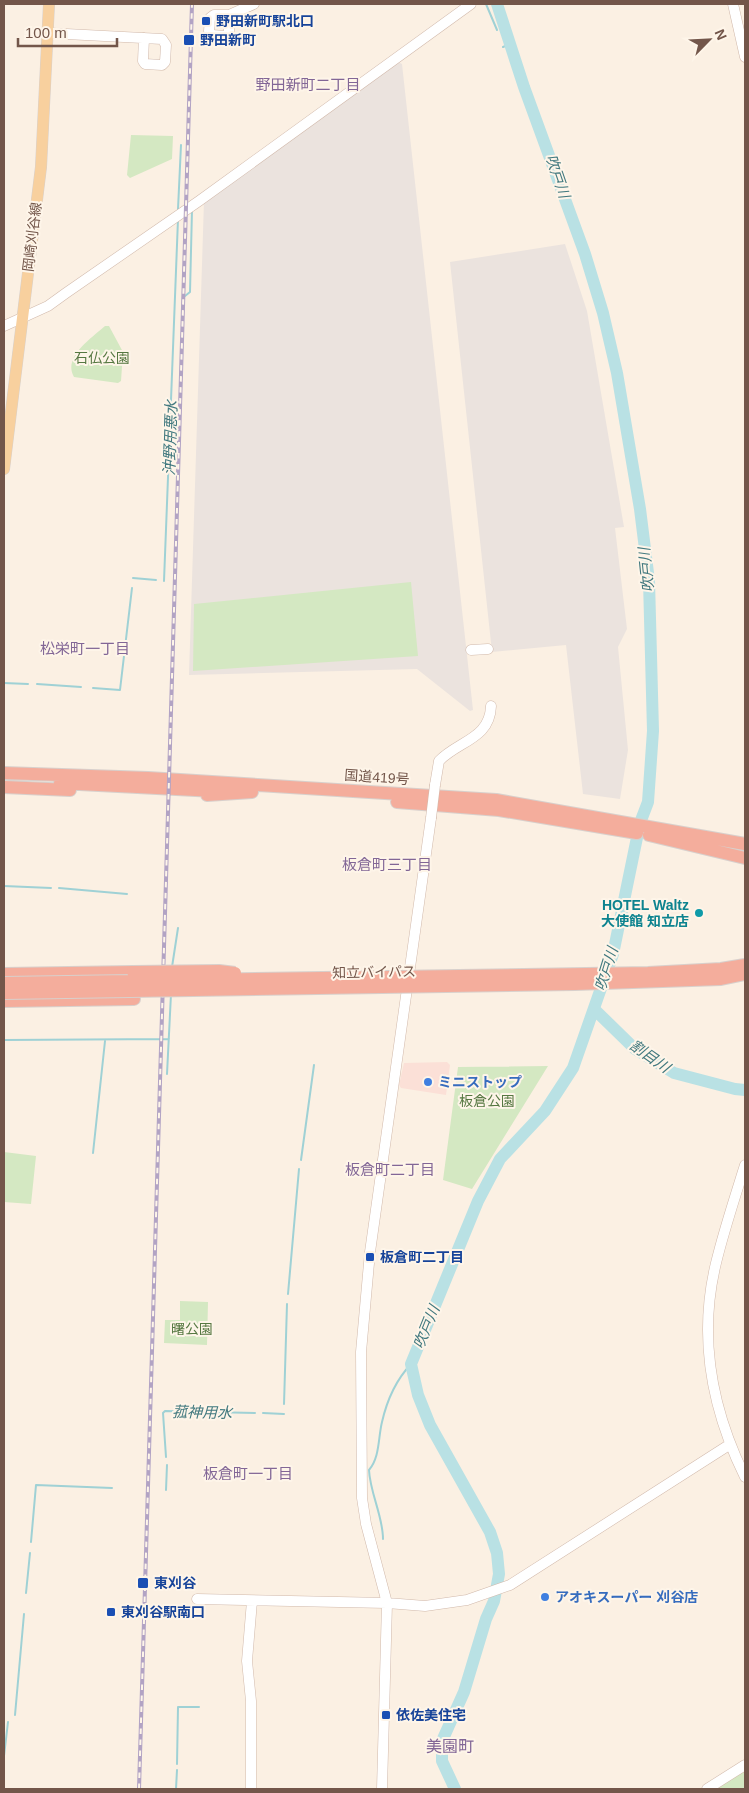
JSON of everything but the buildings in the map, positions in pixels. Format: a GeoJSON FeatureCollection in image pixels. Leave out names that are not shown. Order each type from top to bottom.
{"type":"FeatureCollection","features":[{"type":"Feature","properties":{"kind":"highway"},"geometry":{"type":"LineString","coordinates":[[4,765],[213,776],[253,788]]}},
{"type":"Feature","properties":{"kind":"highway","name":"国道419号"},"geometry":{"type":"LineString","coordinates":[[4,773],[496,800],[621,825],[745,844]]}},
{"type":"Feature","properties":{"kind":"highway","name":"国道419号"},"geometry":{"type":"LineString","coordinates":[[4,781],[253,788]]}},
{"type":"Feature","properties":{"kind":"highway"},"geometry":{"type":"LineString","coordinates":[[4,787],[198,796],[253,788]]}},
{"type":"Feature","properties":{"kind":"highway","name":"国道419号"},"geometry":{"type":"LineString","coordinates":[[621,825],[649,835],[745,852]]}},
{"type":"Feature","properties":{"kind":"highway"},"geometry":{"type":"LineString","coordinates":[[649,835],[745,858]]}},
{"type":"Feature","properties":{"kind":"highway"},"geometry":{"type":"LineString","coordinates":[[696,835],[745,840]]}},
{"type":"Feature","properties":{"kind":"highway","name":"知立バイパス"},"geometry":{"type":"LineString","coordinates":[[4,993],[648,973],[721,969],[745,965]]}},
{"type":"Feature","properties":{"kind":"highway"},"geometry":{"type":"LineString","coordinates":[[4,974],[219,971],[269,984]]}},
{"type":"Feature","properties":{"kind":"highway","name":"知立バイパス"},"geometry":{"type":"LineString","coordinates":[[4,983],[651,982],[720,979],[745,974]]}},
{"type":"Feature","properties":{"kind":"highway"},"geometry":{"type":"LineString","coordinates":[[4,1001],[226,997],[269,984]]}},
{"type":"Feature","properties":{"kind":"main road","name":"岡崎刈谷線"},"geometry":{"type":"LineString","coordinates":[[4,469],[41,167],[49,4]]}},
{"type":"Feature","properties":{"kind":"street"},"geometry":{"type":"LineString","coordinates":[[229,15],[254,4]]}},
{"type":"Feature","properties":{"kind":"street"},"geometry":{"type":"LineString","coordinates":[[4,326],[22,319],[66,294],[199,201],[471,4]]}},
{"type":"Feature","properties":{"kind":"street"},"geometry":{"type":"LineString","coordinates":[[733,4],[745,57]]}},
{"type":"Feature","properties":{"kind":"street"},"geometry":{"type":"LineString","coordinates":[[47,33],[144,38]]}},
{"type":"Feature","properties":{"kind":"street"},"geometry":{"type":"LineString","coordinates":[[471,650],[488,649]]}},
{"type":"Feature","properties":{"kind":"street"},"geometry":{"type":"LineString","coordinates":[[382,1789],[387,1603],[366,1524],[362,1498],[361,1352],[364,1307],[439,761],[480,734],[490,718],[491,706]]}},
{"type":"Feature","properties":{"kind":"street"},"geometry":{"type":"LineString","coordinates":[[745,1165],[715,1264],[710,1301],[709,1366],[718,1411],[729,1445],[745,1477]]}},
{"type":"Feature","properties":{"kind":"street"},"geometry":{"type":"LineString","coordinates":[[197,1599],[387,1603],[432,1606],[477,1597],[510,1585],[729,1445]]}},
{"type":"Feature","properties":{"kind":"street"},"geometry":{"type":"LineString","coordinates":[[251,1789],[251,1701],[247,1661],[252,1601]]}},
{"type":"Feature","properties":{"kind":"street"},"geometry":{"type":"LineString","coordinates":[[707,1789],[745,1765]]}},
{"type":"Feature","properties":{"kind":"shaded area"},"geometry":{"type":"Polygon","coordinates":[[[398,62],[402,64],[473,710],[470,711],[417,669],[189,675],[204,201],[398,62]]]}},
{"type":"Feature","properties":{"kind":"shaded area"},"geometry":{"type":"Polygon","coordinates":[[[565,244],[587,311],[624,527],[615,528],[627,629],[618,647],[628,750],[620,799],[583,794],[566,645],[492,652],[450,262],[565,244]]]}},
{"type":"Feature","properties":{"kind":"shaded area"},"geometry":{"type":"Polygon","coordinates":[[[447,1062],[450,1065],[446,1095],[401,1088],[399,1085],[404,1063],[447,1062]]]}},
{"type":"Feature","properties":{"kind":"green space"},"geometry":{"type":"Polygon","coordinates":[[[131,135],[173,136],[172,159],[130,178],[127,175],[131,135]]]}},
{"type":"Feature","properties":{"kind":"green space","name":"石仏公園"},"geometry":{"type":"Polygon","coordinates":[[[105,326],[109,326],[123,352],[121,381],[118,383],[74,377],[71,370],[75,355],[80,348],[105,326]]]}},
{"type":"Feature","properties":{"kind":"green space"},"geometry":{"type":"Polygon","coordinates":[[[411,582],[418,656],[193,671],[194,604],[411,582]]]}},
{"type":"Feature","properties":{"kind":"green space","name":"板倉公園"},"geometry":{"type":"Polygon","coordinates":[[[548,1066],[472,1189],[443,1180],[458,1067],[548,1066]]]}},
{"type":"Feature","properties":{"kind":"green space"},"geometry":{"type":"Polygon","coordinates":[[[4,1152],[36,1156],[31,1204],[4,1202],[4,1152]]]}},
{"type":"Feature","properties":{"kind":"green space","name":"曙公園"},"geometry":{"type":"Polygon","coordinates":[[[180,1301],[208,1302],[207,1345],[164,1343],[165,1320],[180,1320],[180,1301]]]}},
{"type":"Feature","properties":{"kind":"green space"},"geometry":{"type":"Polygon","coordinates":[[[745,1771],[745,1789],[716,1789],[745,1771]]]}},
{"type":"Feature","properties":{"kind":"waterway","name":"沖野用悪水"},"geometry":{"type":"LineString","coordinates":[[486,4],[497,30]]}},
{"type":"Feature","properties":{"kind":"waterway","name":"吹戸川"},"geometry":{"type":"LineString","coordinates":[[455,1789],[442,1761],[442,1741],[464,1692],[486,1619],[494,1601],[499,1574],[497,1553],[490,1532],[430,1425],[418,1395],[411,1364],[478,1201],[500,1159],[545,1111],[573,1068],[613,954],[640,823],[648,802],[653,731],[649,581],[640,509],[617,373],[603,313],[585,254],[524,87],[497,4]]}},
{"type":"Feature","properties":{"kind":"waterway","name":"沖野用悪水"},"geometry":{"type":"LineString","coordinates":[[503,47],[510,44]]}},
{"type":"Feature","properties":{"kind":"waterway"},"geometry":{"type":"LineString","coordinates":[[178,209],[181,145]]}},
{"type":"Feature","properties":{"kind":"waterway","name":"沖野用悪水"},"geometry":{"type":"LineString","coordinates":[[185,296],[190,292],[192,210]]}},
{"type":"Feature","properties":{"kind":"waterway","name":"沖野用悪水"},"geometry":{"type":"LineString","coordinates":[[164,581],[178,219]]}},
{"type":"Feature","properties":{"kind":"waterway","name":"沖野用悪水"},"geometry":{"type":"LineString","coordinates":[[133,578],[156,580]]}},
{"type":"Feature","properties":{"kind":"waterway","name":"沖野用悪水"},"geometry":{"type":"LineString","coordinates":[[93,688],[120,690],[132,588]]}},
{"type":"Feature","properties":{"kind":"waterway","name":"沖野用悪水"},"geometry":{"type":"LineString","coordinates":[[4,683],[28,684]]}},
{"type":"Feature","properties":{"kind":"waterway","name":"沖野用悪水"},"geometry":{"type":"LineString","coordinates":[[37,684],[81,687]]}},
{"type":"Feature","properties":{"kind":"waterway"},"geometry":{"type":"LineString","coordinates":[[4,886],[51,888]]}},
{"type":"Feature","properties":{"kind":"waterway"},"geometry":{"type":"LineString","coordinates":[[59,888],[127,894]]}},
{"type":"Feature","properties":{"kind":"waterway"},"geometry":{"type":"LineString","coordinates":[[172,967],[178,928]]}},
{"type":"Feature","properties":{"kind":"waterway"},"geometry":{"type":"LineString","coordinates":[[167,1074],[171,994]]}},
{"type":"Feature","properties":{"kind":"waterway","name":"割目川"},"geometry":{"type":"LineString","coordinates":[[594,1009],[635,1049],[674,1073],[745,1090]]}},
{"type":"Feature","properties":{"kind":"waterway"},"geometry":{"type":"LineString","coordinates":[[4,1040],[169,1039]]}},
{"type":"Feature","properties":{"kind":"waterway"},"geometry":{"type":"LineString","coordinates":[[93,1153],[105,1041]]}},
{"type":"Feature","properties":{"kind":"waterway","name":"菰神用水"},"geometry":{"type":"LineString","coordinates":[[301,1160],[314,1065]]}},
{"type":"Feature","properties":{"kind":"waterway","name":"菰神用水"},"geometry":{"type":"LineString","coordinates":[[288,1294],[299,1169]]}},
{"type":"Feature","properties":{"kind":"waterway","name":"菰神用水"},"geometry":{"type":"LineString","coordinates":[[284,1404],[287,1304]]}},
{"type":"Feature","properties":{"kind":"waterway"},"geometry":{"type":"LineString","coordinates":[[383,1539],[369,1470],[377,1453],[382,1422],[389,1398],[411,1364]]}},
{"type":"Feature","properties":{"kind":"waterway","name":"菰神用水"},"geometry":{"type":"LineString","coordinates":[[166,1457],[163,1413],[165,1411],[255,1413]]}},
{"type":"Feature","properties":{"kind":"waterway","name":"菰神用水"},"geometry":{"type":"LineString","coordinates":[[263,1413],[284,1414]]}},
{"type":"Feature","properties":{"kind":"waterway","name":"菰神用水"},"geometry":{"type":"LineString","coordinates":[[166,1490],[167,1465]]}},
{"type":"Feature","properties":{"kind":"waterway","name":"菰神用水"},"geometry":{"type":"LineString","coordinates":[[31,1542],[36,1485],[112,1488]]}},
{"type":"Feature","properties":{"kind":"waterway","name":"菰神用水"},"geometry":{"type":"LineString","coordinates":[[26,1593],[30,1553]]}},
{"type":"Feature","properties":{"kind":"waterway","name":"菰神用水"},"geometry":{"type":"LineString","coordinates":[[15,1715],[24,1614]]}},
{"type":"Feature","properties":{"kind":"waterway"},"geometry":{"type":"LineString","coordinates":[[177,1764],[178,1707],[199,1707]]}},
{"type":"Feature","properties":{"kind":"waterway","name":"菰神用水"},"geometry":{"type":"LineString","coordinates":[[4,1756],[8,1722]]}},
{"type":"Feature","properties":{"kind":"waterway"},"geometry":{"type":"LineString","coordinates":[[176,1789],[177,1770]]}},
{"type":"Feature","properties":{"kind":"railway"},"geometry":{"type":"LineString","coordinates":[[139,1789],[192,4]]}},
{"type":"Feature","properties":{"kind":"place","name":"野田新町駅北口"},"geometry":{"type":"Point","coordinates":[206,21]}},
{"type":"Feature","properties":{"kind":"place","name":"野田新町"},"geometry":{"type":"Point","coordinates":[189,40]}},
{"type":"Feature","properties":{"kind":"place","name":"HOTEL Waltz 大使館 知立店"},"geometry":{"type":"Point","coordinates":[699,913]}},
{"type":"Feature","properties":{"kind":"place","name":"ミニストップ"},"geometry":{"type":"Point","coordinates":[428,1082]}},
{"type":"Feature","properties":{"kind":"place","name":"板倉町二丁目"},"geometry":{"type":"Point","coordinates":[370,1257]}},
{"type":"Feature","properties":{"kind":"place","name":"東刈谷"},"geometry":{"type":"Point","coordinates":[143,1583]}},
{"type":"Feature","properties":{"kind":"place","name":"アオキスーパー 刈谷店"},"geometry":{"type":"Point","coordinates":[545,1597]}},
{"type":"Feature","properties":{"kind":"place","name":"東刈谷駅南口"},"geometry":{"type":"Point","coordinates":[111,1612]}},
{"type":"Feature","properties":{"kind":"place","name":"依佐美住宅"},"geometry":{"type":"Point","coordinates":[386,1715]}},
{"type":"Feature","properties":{"kind":"district","name":"野田新町二丁目"},"geometry":{"type":"Point","coordinates":[308,84]}},
{"type":"Feature","properties":{"kind":"district","name":"松栄町一丁目"},"geometry":{"type":"Point","coordinates":[85,648]}},
{"type":"Feature","properties":{"kind":"district","name":"板倉町三丁目"},"geometry":{"type":"Point","coordinates":[387,864]}},
{"type":"Feature","properties":{"kind":"district","name":"板倉町二丁目"},"geometry":{"type":"Point","coordinates":[390,1169]}},
{"type":"Feature","properties":{"kind":"district","name":"板倉町一丁目"},"geometry":{"type":"Point","coordinates":[248,1473]}},
{"type":"Feature","properties":{"kind":"district","name":"美園町"},"geometry":{"type":"Point","coordinates":[450,1746]}}]}
